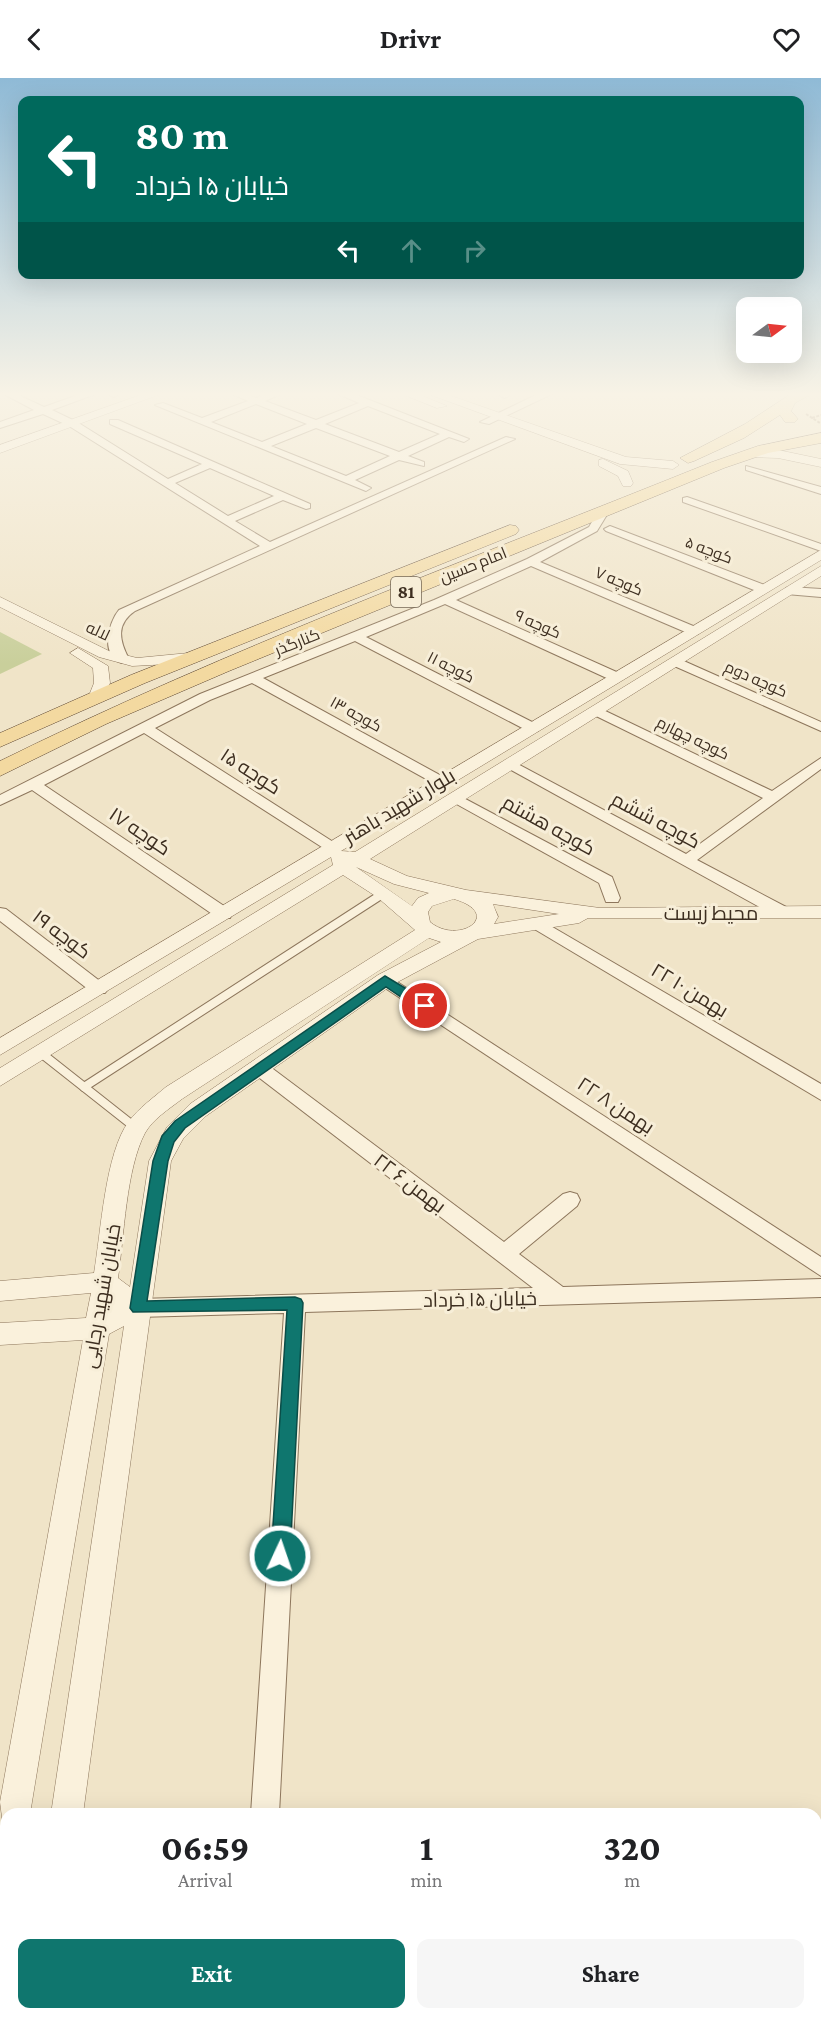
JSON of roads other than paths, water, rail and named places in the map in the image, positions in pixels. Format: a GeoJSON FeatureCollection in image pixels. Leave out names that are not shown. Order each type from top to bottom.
{"type":"FeatureCollection","features":[{"type":"Feature","properties":{"kind":"main road"},"geometry":{"type":"LineString","coordinates":[[560,510],[627,483]]}},
{"type":"Feature","properties":{"kind":"main road","name":"امام حسین"},"geometry":{"type":"LineString","coordinates":[[0,769],[99,720],[222,667],[606,521],[698,483]]}},
{"type":"Feature","properties":{"kind":"main road","name":"امام حسین"},"geometry":{"type":"LineString","coordinates":[[0,741],[189,658],[527,523]]}},
{"type":"Feature","properties":{"kind":"street"},"geometry":{"type":"LineString","coordinates":[[167,483],[270,547]]}},
{"type":"Feature","properties":{"kind":"street"},"geometry":{"type":"LineString","coordinates":[[253,483],[306,506]]}},
{"type":"Feature","properties":{"kind":"street"},"geometry":{"type":"LineString","coordinates":[[352,483],[366,488]]}},
{"type":"Feature","properties":{"kind":"street"},"geometry":{"type":"LineString","coordinates":[[100,666],[114,666],[122,659],[113,634],[114,624],[120,615],[152,598],[413,483]]}},
{"type":"Feature","properties":{"kind":"street"},"geometry":{"type":"LineString","coordinates":[[801,483],[821,491]]}},
{"type":"Feature","properties":{"kind":"street"},"geometry":{"type":"LineString","coordinates":[[227,520],[284,496]]}},
{"type":"Feature","properties":{"kind":"street"},"geometry":{"type":"LineString","coordinates":[[687,500],[821,549]]}},
{"type":"Feature","properties":{"kind":"street","name":"کنارگذر"},"geometry":{"type":"LineString","coordinates":[[0,801],[205,697],[446,600],[531,562],[606,521]]}},
{"type":"Feature","properties":{"kind":"street","name":"کوچه ۵"},"geometry":{"type":"LineString","coordinates":[[606,521],[763,589]]}},
{"type":"Feature","properties":{"kind":"street","name":"بلوار شهید باهنر"},"geometry":{"type":"LineString","coordinates":[[0,1048],[821,554]]}},
{"type":"Feature","properties":{"kind":"street","name":"کوچه ۷"},"geometry":{"type":"LineString","coordinates":[[531,562],[694,631]]}},
{"type":"Feature","properties":{"kind":"street","name":"بلوار شهید باهنر"},"geometry":{"type":"LineString","coordinates":[[0,1078],[677,662],[821,570]]}},
{"type":"Feature","properties":{"kind":"street"},"geometry":{"type":"LineString","coordinates":[[790,591],[821,593]]}},
{"type":"Feature","properties":{"kind":"street","name":"کوچه ۹"},"geometry":{"type":"LineString","coordinates":[[446,600],[616,677]]}},
{"type":"Feature","properties":{"kind":"street","name":"لاله"},"geometry":{"type":"LineString","coordinates":[[0,601],[104,654],[137,663],[189,658]]}},
{"type":"Feature","properties":{"kind":"street","name":"لاله"},"geometry":{"type":"LineString","coordinates":[[0,612],[100,666],[102,683],[96,698]]}},
{"type":"Feature","properties":{"kind":"street","name":"کوچه ۱۱"},"geometry":{"type":"LineString","coordinates":[[355,636],[532,728]]}},
{"type":"Feature","properties":{"kind":"street","name":"کوچه دوم"},"geometry":{"type":"LineString","coordinates":[[677,662],[821,727]]}},
{"type":"Feature","properties":{"kind":"street","name":"کوچه ۱۳"},"geometry":{"type":"LineString","coordinates":[[253,678],[442,782]]}},
{"type":"Feature","properties":{"kind":"street","name":"کوچه چهارم"},"geometry":{"type":"LineString","coordinates":[[597,711],[773,797]]}},
{"type":"Feature","properties":{"kind":"street","name":"کوچه ۱۵"},"geometry":{"type":"LineString","coordinates":[[146,728],[333,848]]}},
{"type":"Feature","properties":{"kind":"street"},"geometry":{"type":"LineString","coordinates":[[687,860],[821,762]]}},
{"type":"Feature","properties":{"kind":"street","name":"کوچه ششم"},"geometry":{"type":"LineString","coordinates":[[509,765],[783,912]]}},
{"type":"Feature","properties":{"kind":"street","name":"کوچه ۱۷"},"geometry":{"type":"LineString","coordinates":[[33,784],[224,914]]}},
{"type":"Feature","properties":{"kind":"street","name":"کوچه هشتم"},"geometry":{"type":"LineString","coordinates":[[456,798],[606,880],[612,898]]}},
{"type":"Feature","properties":{"kind":"street"},"geometry":{"type":"LineString","coordinates":[[333,848],[424,927],[446,938],[472,935],[487,926],[490,917],[487,908],[480,900],[462,894],[430,898],[422,905],[418,914],[424,927]]}},
{"type":"Feature","properties":{"kind":"street","name":"محیط زیست"},"geometry":{"type":"LineString","coordinates":[[349,863],[401,880],[462,894],[600,914]]}},
{"type":"Feature","properties":{"kind":"street","name":"محیط زیست"},"geometry":{"type":"LineString","coordinates":[[472,935],[600,914],[821,912]]}},
{"type":"Feature","properties":{"kind":"street","name":"کوچه ۱۹"},"geometry":{"type":"LineString","coordinates":[[0,913],[99,989]]}},
{"type":"Feature","properties":{"kind":"street","name":"۲۲ بهمن ۱۰"},"geometry":{"type":"LineString","coordinates":[[537,923],[821,1094]]}},
{"type":"Feature","properties":{"kind":"street","name":"خیابان شهید رجایی"},"geometry":{"type":"LineString","coordinates":[[15,1808],[105,1282],[123,1160],[136,1128],[152,1110],[174,1093],[424,927]]}},
{"type":"Feature","properties":{"kind":"street","name":"خیابان شهید رجایی"},"geometry":{"type":"LineString","coordinates":[[68,1808],[138,1308],[160,1161],[167,1140],[189,1118],[385,980],[472,935]]}},
{"type":"Feature","properties":{"kind":"street","name":"۲۲ بهمن ۸"},"geometry":{"type":"LineString","coordinates":[[385,980],[821,1268]]}},
{"type":"Feature","properties":{"kind":"street","name":"۲۲ بهمن ۶"},"geometry":{"type":"LineString","coordinates":[[259,1068],[561,1296]]}},
{"type":"Feature","properties":{"kind":"street"},"geometry":{"type":"LineString","coordinates":[[504,1254],[570,1200]]}},
{"type":"Feature","properties":{"kind":"street"},"geometry":{"type":"LineString","coordinates":[[0,1291],[105,1282],[138,1308]]}},
{"type":"Feature","properties":{"kind":"street","name":"خیابان ۱۵ خرداد"},"geometry":{"type":"LineString","coordinates":[[0,1334],[96,1328],[138,1308],[821,1288]]}},
{"type":"Feature","properties":{"kind":"street"},"geometry":{"type":"LineString","coordinates":[[268,1808],[295,1303]]}},
{"type":"Feature","properties":{"kind":"lane"},"geometry":{"type":"LineString","coordinates":[[84,1087],[384,893]]}},
{"type":"Feature","properties":{"kind":"lane"},"geometry":{"type":"LineString","coordinates":[[41,1053],[136,1128]]}}]}
